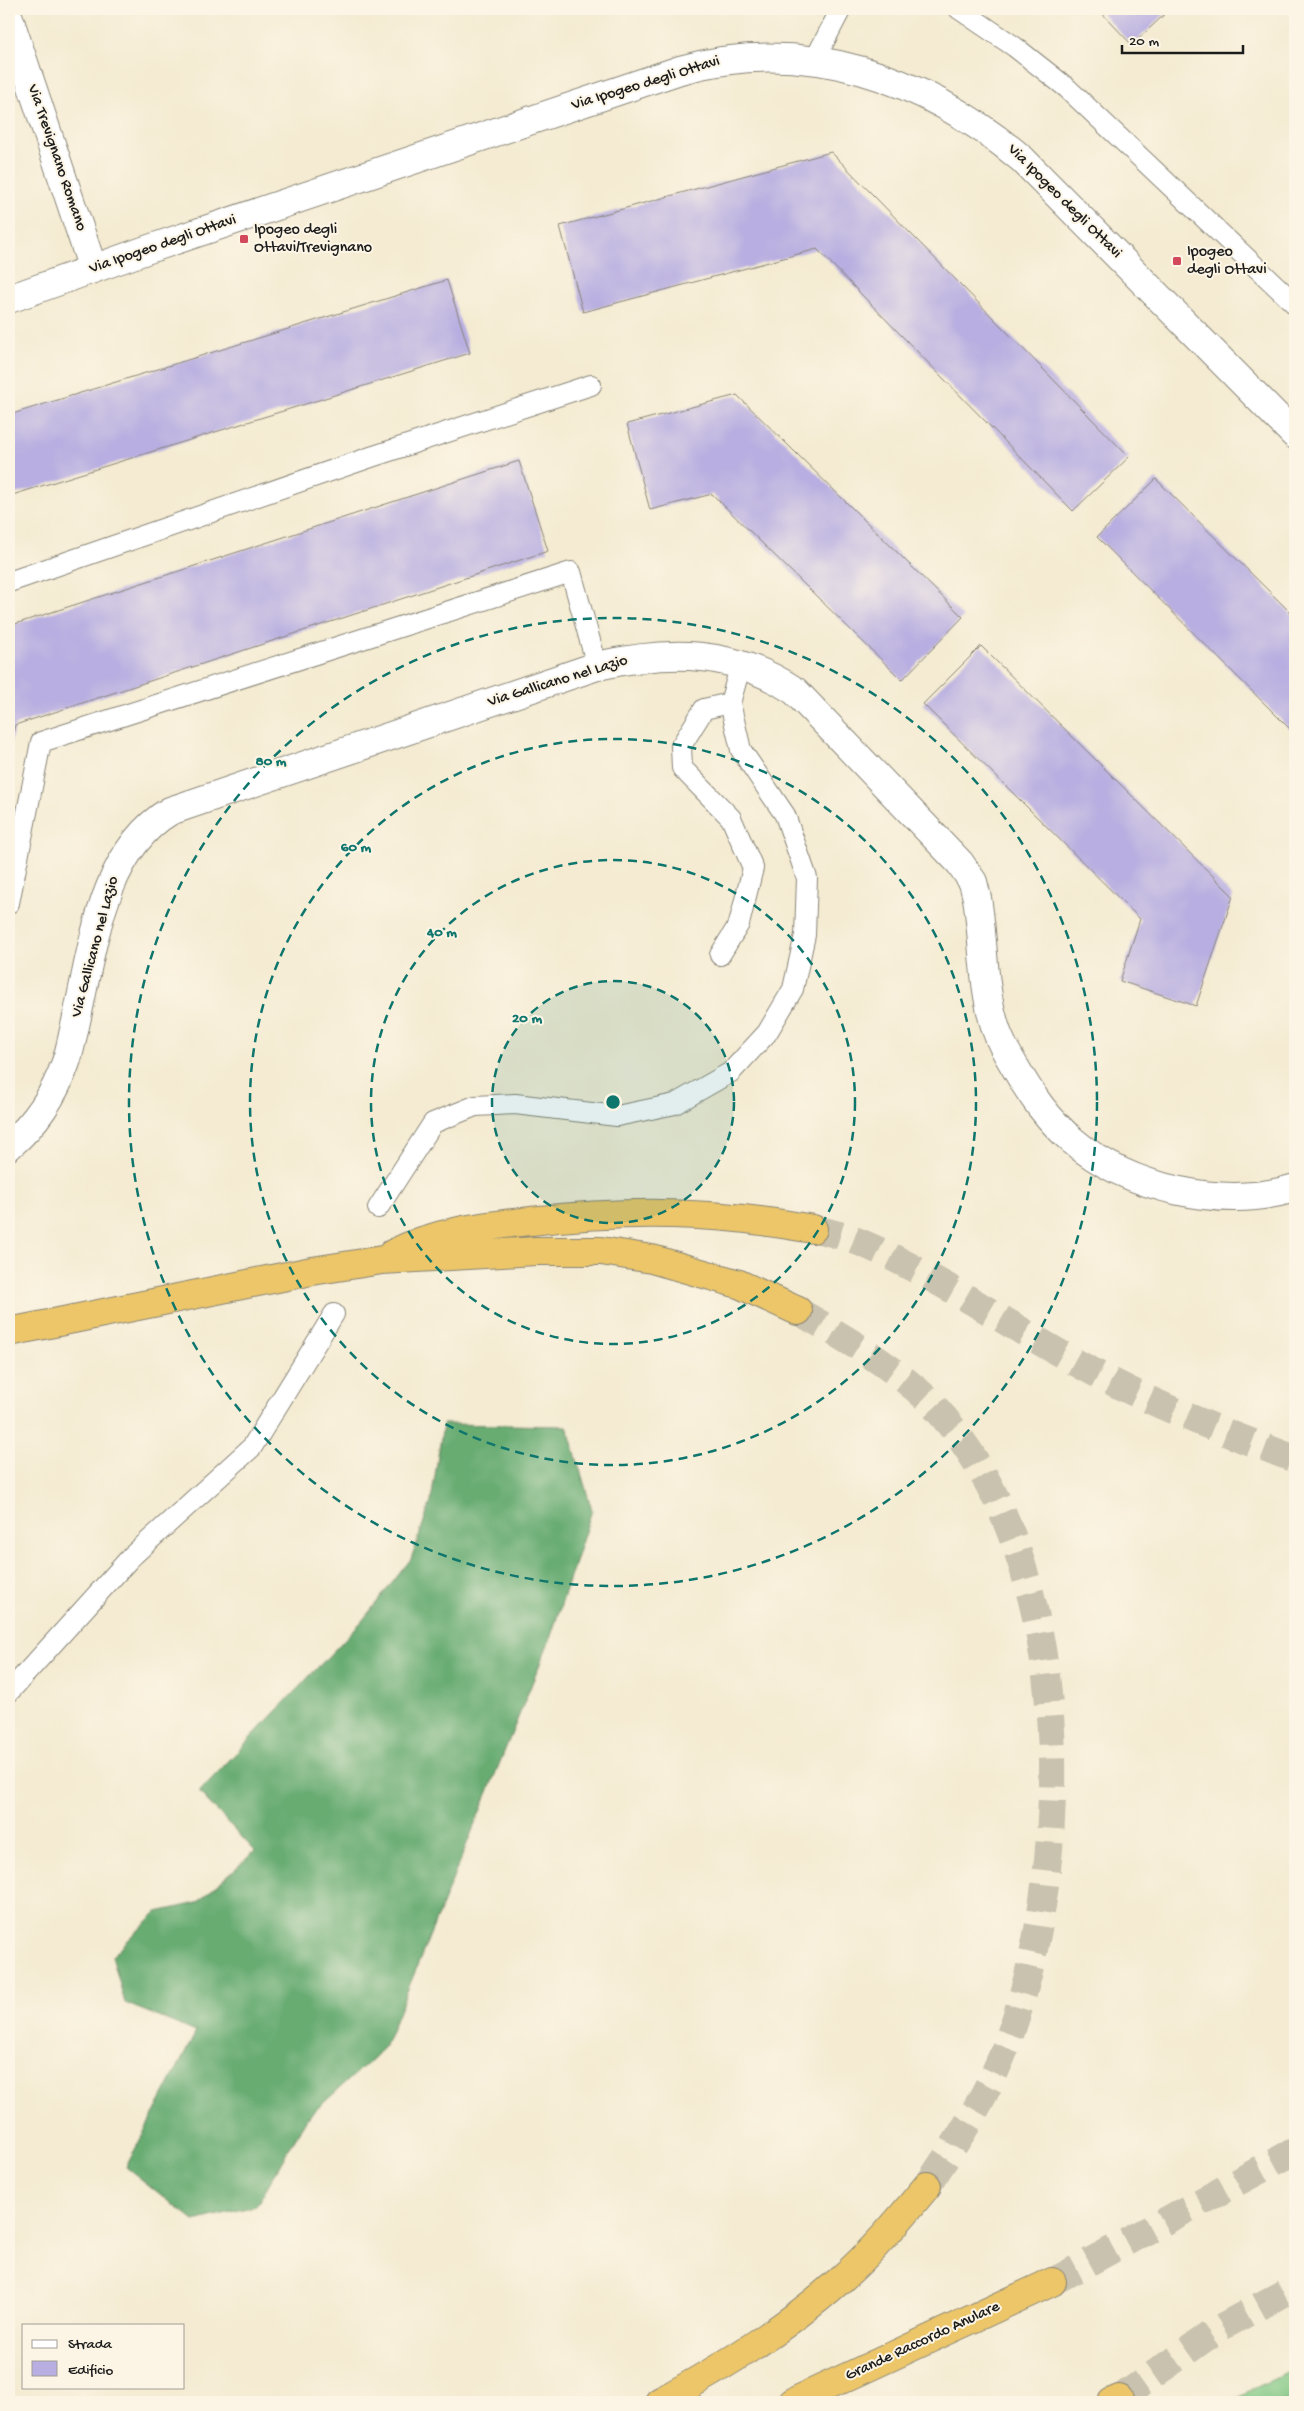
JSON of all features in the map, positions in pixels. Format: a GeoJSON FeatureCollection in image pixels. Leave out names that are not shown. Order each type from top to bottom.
{"type":"FeatureCollection","features":[{"type":"Feature","properties":{"kind":"highway"},"geometry":{"type":"LineString","coordinates":[[382,1260],[437,1236],[500,1224],[590,1215],[673,1212],[718,1215],[813,1229]]}},
{"type":"Feature","properties":{"kind":"highway"},"geometry":{"type":"LineString","coordinates":[[9,1332],[312,1271],[382,1260],[552,1250],[623,1253],[676,1265],[731,1281],[766,1294],[798,1311]]}},
{"type":"Feature","properties":{"kind":"highway"},"geometry":{"type":"LineString","coordinates":[[659,2402],[731,2360],[823,2295],[868,2254],[927,2186]]}},
{"type":"Feature","properties":{"kind":"highway","name":"Grande Raccordo Anulare"},"geometry":{"type":"LineString","coordinates":[[793,2402],[1052,2282]]}},
{"type":"Feature","properties":{"kind":"street","name":"Via Trevignano Romano"},"geometry":{"type":"LineString","coordinates":[[9,18],[93,269]]}},
{"type":"Feature","properties":{"kind":"street","name":"Via Ipogeo degli Ottavi"},"geometry":{"type":"LineString","coordinates":[[9,299],[680,70],[711,62],[749,57],[814,61],[895,81],[941,102],[1000,140],[1022,159],[1295,435]]}},
{"type":"Feature","properties":{"kind":"street","name":"Via Gallicano nel Lazio"},"geometry":{"type":"LineString","coordinates":[[9,1146],[32,1122],[51,1097],[66,1062],[95,938],[116,871],[141,832],[155,820],[170,811],[597,666],[634,658],[665,655],[722,659],[741,664],[778,680],[795,691],[960,863],[967,872],[978,898],[990,1006],[995,1027],[1004,1047],[1040,1108],[1082,1148],[1120,1170],[1160,1186],[1184,1193],[1237,1197],[1263,1195],[1295,1188]]}},
{"type":"Feature","properties":{"kind":"lane"},"geometry":{"type":"LineString","coordinates":[[814,61],[841,9]]}},
{"type":"Feature","properties":{"kind":"lane"},"geometry":{"type":"LineString","coordinates":[[959,9],[1016,47],[1067,88],[1295,304]]}},
{"type":"Feature","properties":{"kind":"lane"},"geometry":{"type":"LineString","coordinates":[[9,582],[371,457],[591,386]]}},
{"type":"Feature","properties":{"kind":"lane"},"geometry":{"type":"LineString","coordinates":[[9,903],[41,742],[571,572],[597,666]]}},
{"type":"Feature","properties":{"kind":"lane"},"geometry":{"type":"LineString","coordinates":[[378,1208],[433,1123],[475,1106],[515,1104],[617,1116],[675,1104],[731,1072],[767,1032],[793,989],[805,935],[807,878],[785,815],[740,750],[730,703],[741,664]]}},
{"type":"Feature","properties":{"kind":"lane"},"geometry":{"type":"LineString","coordinates":[[720,955],[739,924],[753,868],[731,818],[682,768],[681,746],[704,709],[730,703]]}},
{"type":"Feature","properties":{"kind":"lane"},"geometry":{"type":"LineString","coordinates":[[9,1692],[131,1557],[252,1447],[334,1314]]}},
{"type":"Feature","properties":{"kind":"green space"},"geometry":{"type":"Polygon","coordinates":[[[443,1424],[567,1426],[592,1510],[550,1639],[384,2048],[307,2118],[256,2206],[194,2221],[126,2167],[196,2032],[125,2003],[112,1956],[157,1912],[197,1903],[255,1851],[199,1792],[362,1621],[411,1559],[431,1501],[443,1424]]]}},
{"type":"Feature","properties":{"kind":"green space"},"geometry":{"type":"Polygon","coordinates":[[[1295,2369],[1295,2402],[1226,2402],[1295,2369]]]}},
{"type":"Feature","properties":{"kind":"building"},"geometry":{"type":"Polygon","coordinates":[[[1098,9],[1170,9],[1132,45],[1098,9]]]}},
{"type":"Feature","properties":{"kind":"building"},"geometry":{"type":"Polygon","coordinates":[[[831,152],[1129,457],[1073,511],[817,249],[583,312],[560,226],[831,152]]]}},
{"type":"Feature","properties":{"kind":"building"},"geometry":{"type":"Polygon","coordinates":[[[447,280],[470,353],[9,496],[9,415],[447,280]]]}},
{"type":"Feature","properties":{"kind":"building"},"geometry":{"type":"Polygon","coordinates":[[[737,395],[963,617],[902,680],[712,494],[650,510],[627,424],[737,395]]]}},
{"type":"Feature","properties":{"kind":"building"},"geometry":{"type":"Polygon","coordinates":[[[519,461],[548,551],[15,725],[9,749],[9,626],[519,461]]]}},
{"type":"Feature","properties":{"kind":"building"},"geometry":{"type":"Polygon","coordinates":[[[1156,479],[1295,617],[1295,734],[1097,537],[1156,479]]]}},
{"type":"Feature","properties":{"kind":"building"},"geometry":{"type":"Polygon","coordinates":[[[981,646],[1233,896],[1196,1006],[1120,981],[1140,919],[923,704],[981,646]]]}},
{"type":"Feature","properties":{"kind":"tunnel"},"geometry":{"type":"LineString","coordinates":[[813,1229],[842,1236],[896,1259],[964,1296],[1065,1357],[1137,1394],[1215,1428],[1295,1459]]}},
{"type":"Feature","properties":{"kind":"tunnel"},"geometry":{"type":"LineString","coordinates":[[798,1311],[849,1341],[916,1389],[930,1402],[979,1466],[1014,1542],[1038,1626],[1050,1714],[1052,1804],[1044,1892],[1028,1976],[1004,2051],[988,2087],[969,2121],[927,2186]]}},
{"type":"Feature","properties":{"kind":"tunnel"},"geometry":{"type":"LineString","coordinates":[[1052,2282],[1295,2151]]}},
{"type":"Feature","properties":{"kind":"tunnel"},"geometry":{"type":"LineString","coordinates":[[1119,2399],[1218,2329],[1295,2287]]}},
{"type":"Feature","properties":{"kind":"place","name":"Ipogeo degli Ottavi/Trevignano"},"geometry":{"type":"Point","coordinates":[244,239]}},
{"type":"Feature","properties":{"kind":"place","name":"Ipogeo degli Ottavi"},"geometry":{"type":"Point","coordinates":[1177,261]}}]}
